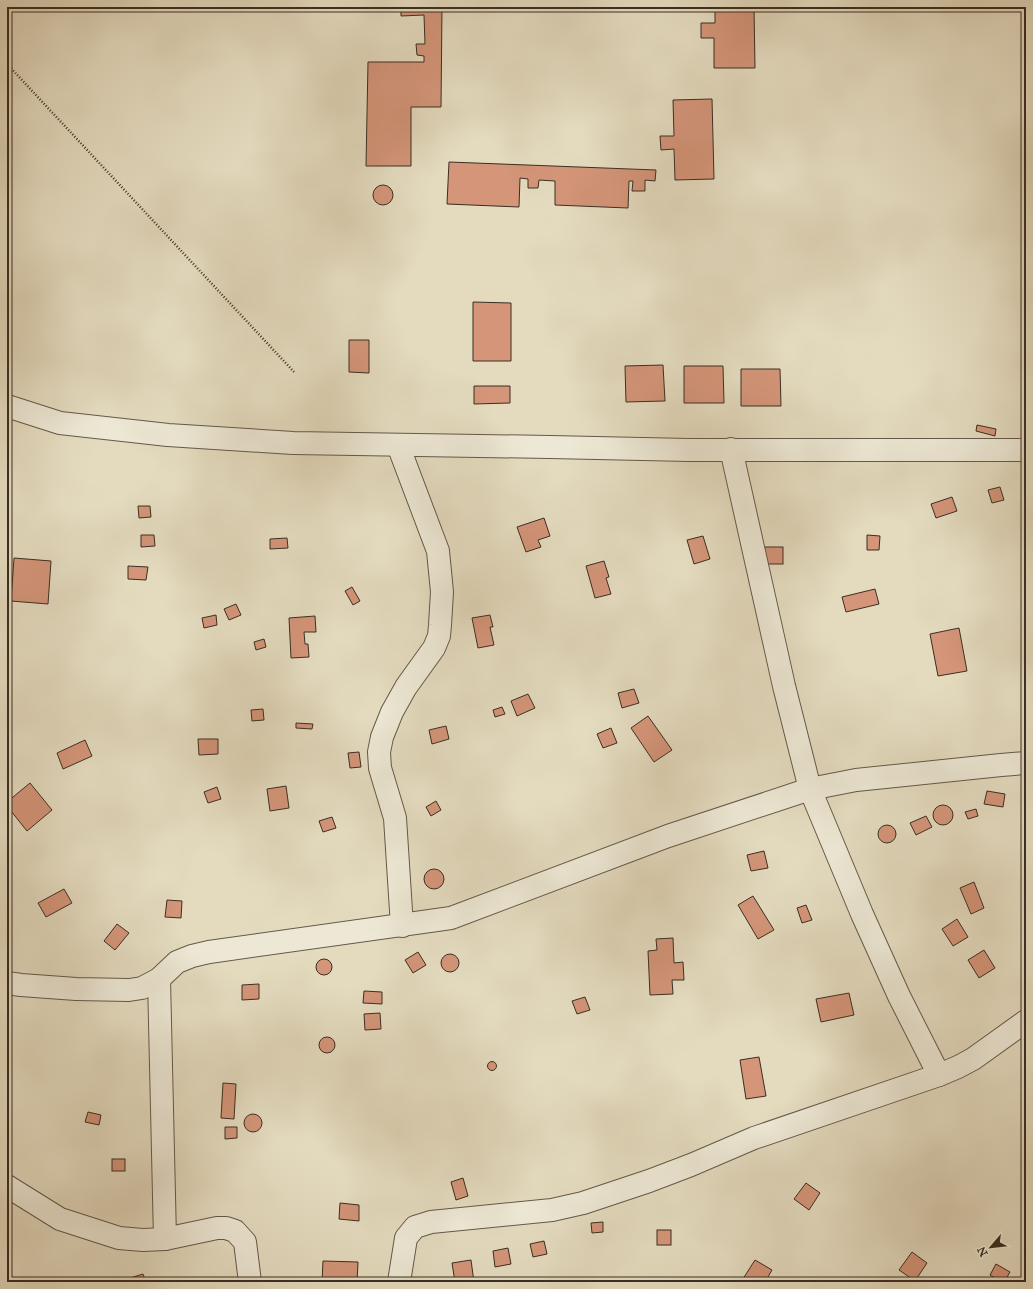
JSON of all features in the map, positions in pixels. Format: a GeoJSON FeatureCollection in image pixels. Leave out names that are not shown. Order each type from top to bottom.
{"type":"FeatureCollection","features":[{"type":"Feature","properties":{"kind":"street"},"geometry":{"type":"LineString","coordinates":[[7,406],[60,423]]}},
{"type":"Feature","properties":{"kind":"street"},"geometry":{"type":"LineString","coordinates":[[7,416],[168,435],[293,443],[550,446],[689,450],[1026,450]]}},
{"type":"Feature","properties":{"kind":"street"},"geometry":{"type":"LineString","coordinates":[[398,445],[438,551],[442,592],[439,636],[434,648],[406,687],[392,712],[382,737],[379,752],[380,768],[395,818],[402,926]]}},
{"type":"Feature","properties":{"kind":"street"},"geometry":{"type":"LineString","coordinates":[[731,449],[784,686],[810,789],[862,914],[899,996],[939,1075]]}},
{"type":"Feature","properties":{"kind":"street"},"geometry":{"type":"LineString","coordinates":[[7,982],[55,988],[129,990],[142,988],[159,979],[177,962],[192,956],[209,952],[451,918],[668,836],[810,789],[856,780],[1001,764],[1026,763]]}},
{"type":"Feature","properties":{"kind":"street"},"geometry":{"type":"LineString","coordinates":[[159,979],[165,1239]]}},
{"type":"Feature","properties":{"kind":"street"},"geometry":{"type":"LineString","coordinates":[[399,1282],[406,1238],[415,1227],[431,1222],[552,1210],[584,1203],[691,1165],[754,1138],[939,1075],[973,1059],[1026,1021]]}},
{"type":"Feature","properties":{"kind":"street"},"geometry":{"type":"LineString","coordinates":[[7,1186],[60,1219],[119,1238],[143,1240],[165,1239],[217,1228],[226,1228],[235,1231],[245,1242],[250,1282]]}},
{"type":"Feature","properties":{"kind":"path"},"geometry":{"type":"LineString","coordinates":[[7,64],[295,373]]}},
{"type":"Feature","properties":{"kind":"building"},"geometry":{"type":"Polygon","coordinates":[[[401,7],[442,7],[441,107],[411,107],[411,166],[366,166],[368,62],[424,62],[424,56],[417,55],[416,44],[425,44],[424,15],[401,16],[401,7]]]}},
{"type":"Feature","properties":{"kind":"building"},"geometry":{"type":"Polygon","coordinates":[[[715,7],[754,7],[755,68],[714,68],[714,38],[701,38],[701,23],[715,23],[715,7]]]}},
{"type":"Feature","properties":{"kind":"building"},"geometry":{"type":"Polygon","coordinates":[[[712,99],[714,179],[675,180],[674,149],[661,150],[660,136],[674,136],[673,100],[712,99]]]}},
{"type":"Feature","properties":{"kind":"building"},"geometry":{"type":"Polygon","coordinates":[[[449,162],[656,170],[655,181],[645,180],[645,191],[632,191],[633,181],[629,181],[628,208],[555,205],[555,181],[539,180],[538,188],[528,188],[528,179],[520,178],[519,207],[447,204],[449,162]]]}},
{"type":"Feature","properties":{"kind":"building"},"geometry":{"type":"Polygon","coordinates":[[[383,185],[390,188],[393,195],[390,202],[383,205],[376,202],[373,195],[376,188],[383,185]]]}},
{"type":"Feature","properties":{"kind":"building"},"geometry":{"type":"Polygon","coordinates":[[[473,302],[511,303],[511,361],[473,361],[473,302]]]}},
{"type":"Feature","properties":{"kind":"building"},"geometry":{"type":"Polygon","coordinates":[[[349,340],[369,340],[369,373],[349,372],[349,340]]]}},
{"type":"Feature","properties":{"kind":"building"},"geometry":{"type":"Polygon","coordinates":[[[663,365],[665,401],[626,402],[625,366],[663,365]]]}},
{"type":"Feature","properties":{"kind":"building"},"geometry":{"type":"Polygon","coordinates":[[[684,366],[723,366],[724,403],[684,403],[684,366]]]}},
{"type":"Feature","properties":{"kind":"building"},"geometry":{"type":"Polygon","coordinates":[[[741,369],[780,369],[781,406],[741,406],[741,369]]]}},
{"type":"Feature","properties":{"kind":"building"},"geometry":{"type":"Polygon","coordinates":[[[474,386],[510,386],[510,403],[474,404],[474,386]]]}},
{"type":"Feature","properties":{"kind":"building"},"geometry":{"type":"Polygon","coordinates":[[[977,425],[996,429],[995,436],[976,431],[977,425]]]}},
{"type":"Feature","properties":{"kind":"building"},"geometry":{"type":"Polygon","coordinates":[[[1000,487],[1004,500],[992,503],[988,490],[1000,487]]]}},
{"type":"Feature","properties":{"kind":"building"},"geometry":{"type":"Polygon","coordinates":[[[952,497],[957,511],[936,518],[931,504],[952,497]]]}},
{"type":"Feature","properties":{"kind":"building"},"geometry":{"type":"Polygon","coordinates":[[[138,506],[150,506],[151,517],[139,518],[138,506]]]}},
{"type":"Feature","properties":{"kind":"building"},"geometry":{"type":"Polygon","coordinates":[[[544,518],[550,536],[538,540],[541,547],[526,552],[517,527],[544,518]]]}},
{"type":"Feature","properties":{"kind":"building"},"geometry":{"type":"Polygon","coordinates":[[[141,535],[154,535],[155,546],[141,547],[141,535]]]}},
{"type":"Feature","properties":{"kind":"building"},"geometry":{"type":"Polygon","coordinates":[[[867,535],[880,536],[879,550],[867,550],[867,535]]]}},
{"type":"Feature","properties":{"kind":"building"},"geometry":{"type":"Polygon","coordinates":[[[703,536],[710,559],[694,564],[687,540],[703,536]]]}},
{"type":"Feature","properties":{"kind":"building"},"geometry":{"type":"Polygon","coordinates":[[[287,538],[288,548],[270,549],[270,539],[287,538]]]}},
{"type":"Feature","properties":{"kind":"building"},"geometry":{"type":"Polygon","coordinates":[[[762,547],[783,547],[783,564],[762,564],[762,547]]]}},
{"type":"Feature","properties":{"kind":"building"},"geometry":{"type":"Polygon","coordinates":[[[14,558],[51,561],[48,604],[11,601],[14,558]]]}},
{"type":"Feature","properties":{"kind":"building"},"geometry":{"type":"Polygon","coordinates":[[[604,561],[609,577],[606,578],[611,594],[595,598],[586,566],[604,561]]]}},
{"type":"Feature","properties":{"kind":"building"},"geometry":{"type":"Polygon","coordinates":[[[128,566],[148,567],[146,580],[128,579],[128,566]]]}},
{"type":"Feature","properties":{"kind":"building"},"geometry":{"type":"Polygon","coordinates":[[[352,587],[360,601],[353,605],[345,591],[352,587]]]}},
{"type":"Feature","properties":{"kind":"building"},"geometry":{"type":"Polygon","coordinates":[[[875,589],[879,604],[846,612],[842,597],[875,589]]]}},
{"type":"Feature","properties":{"kind":"building"},"geometry":{"type":"Polygon","coordinates":[[[236,604],[241,615],[229,620],[224,609],[236,604]]]}},
{"type":"Feature","properties":{"kind":"building"},"geometry":{"type":"Polygon","coordinates":[[[216,615],[217,625],[204,628],[202,618],[216,615]]]}},
{"type":"Feature","properties":{"kind":"building"},"geometry":{"type":"Polygon","coordinates":[[[490,615],[493,627],[490,627],[494,645],[478,648],[472,618],[490,615]]]}},
{"type":"Feature","properties":{"kind":"building"},"geometry":{"type":"Polygon","coordinates":[[[315,616],[316,632],[304,632],[305,644],[308,644],[309,657],[291,658],[289,618],[315,616]]]}},
{"type":"Feature","properties":{"kind":"building"},"geometry":{"type":"Polygon","coordinates":[[[959,628],[967,671],[938,676],[930,634],[959,628]]]}},
{"type":"Feature","properties":{"kind":"building"},"geometry":{"type":"Polygon","coordinates":[[[264,639],[266,647],[256,650],[254,642],[264,639]]]}},
{"type":"Feature","properties":{"kind":"building"},"geometry":{"type":"Polygon","coordinates":[[[634,689],[639,703],[622,708],[618,693],[634,689]]]}},
{"type":"Feature","properties":{"kind":"building"},"geometry":{"type":"Polygon","coordinates":[[[528,694],[535,708],[517,716],[511,701],[528,694]]]}},
{"type":"Feature","properties":{"kind":"building"},"geometry":{"type":"Polygon","coordinates":[[[502,707],[505,714],[495,717],[493,710],[502,707]]]}},
{"type":"Feature","properties":{"kind":"building"},"geometry":{"type":"Polygon","coordinates":[[[263,709],[264,720],[252,721],[251,710],[263,709]]]}},
{"type":"Feature","properties":{"kind":"building"},"geometry":{"type":"Polygon","coordinates":[[[648,716],[672,750],[654,762],[631,728],[648,716]]]}},
{"type":"Feature","properties":{"kind":"building"},"geometry":{"type":"Polygon","coordinates":[[[296,723],[313,724],[312,729],[296,728],[296,723]]]}},
{"type":"Feature","properties":{"kind":"building"},"geometry":{"type":"Polygon","coordinates":[[[446,726],[449,739],[432,744],[429,730],[446,726]]]}},
{"type":"Feature","properties":{"kind":"building"},"geometry":{"type":"Polygon","coordinates":[[[611,728],[617,743],[603,748],[597,734],[611,728]]]}},
{"type":"Feature","properties":{"kind":"building"},"geometry":{"type":"Polygon","coordinates":[[[198,739],[218,739],[218,754],[199,755],[198,739]]]}},
{"type":"Feature","properties":{"kind":"building"},"geometry":{"type":"Polygon","coordinates":[[[85,740],[92,756],[63,769],[57,753],[85,740]]]}},
{"type":"Feature","properties":{"kind":"building"},"geometry":{"type":"Polygon","coordinates":[[[359,752],[361,767],[350,768],[348,753],[359,752]]]}},
{"type":"Feature","properties":{"kind":"building"},"geometry":{"type":"Polygon","coordinates":[[[30,783],[52,810],[27,831],[7,806],[7,802],[30,783]]]}},
{"type":"Feature","properties":{"kind":"building"},"geometry":{"type":"Polygon","coordinates":[[[286,786],[289,808],[270,811],[267,789],[286,786]]]}},
{"type":"Feature","properties":{"kind":"building"},"geometry":{"type":"Polygon","coordinates":[[[217,787],[221,799],[208,803],[204,792],[217,787]]]}},
{"type":"Feature","properties":{"kind":"building"},"geometry":{"type":"Polygon","coordinates":[[[987,791],[1005,794],[1003,807],[984,804],[987,791]]]}},
{"type":"Feature","properties":{"kind":"building"},"geometry":{"type":"Polygon","coordinates":[[[436,801],[441,810],[431,816],[426,807],[436,801]]]}},
{"type":"Feature","properties":{"kind":"building"},"geometry":{"type":"Polygon","coordinates":[[[943,805],[950,808],[953,815],[950,822],[943,825],[936,822],[933,815],[936,808],[943,805]]]}},
{"type":"Feature","properties":{"kind":"building"},"geometry":{"type":"Polygon","coordinates":[[[976,809],[978,816],[968,819],[965,812],[976,809]]]}},
{"type":"Feature","properties":{"kind":"building"},"geometry":{"type":"Polygon","coordinates":[[[926,816],[932,827],[916,835],[910,823],[926,816]]]}},
{"type":"Feature","properties":{"kind":"building"},"geometry":{"type":"Polygon","coordinates":[[[332,817],[336,828],[323,832],[319,821],[332,817]]]}},
{"type":"Feature","properties":{"kind":"building"},"geometry":{"type":"Polygon","coordinates":[[[887,825],[893,828],[896,834],[893,840],[887,843],[881,840],[878,834],[881,828],[887,825]]]}},
{"type":"Feature","properties":{"kind":"building"},"geometry":{"type":"Polygon","coordinates":[[[764,851],[768,868],[751,871],[747,855],[764,851]]]}},
{"type":"Feature","properties":{"kind":"building"},"geometry":{"type":"Polygon","coordinates":[[[434,869],[441,872],[444,879],[441,886],[434,889],[427,886],[424,879],[427,872],[434,869]]]}},
{"type":"Feature","properties":{"kind":"building"},"geometry":{"type":"Polygon","coordinates":[[[974,882],[984,908],[971,914],[960,888],[974,882]]]}},
{"type":"Feature","properties":{"kind":"building"},"geometry":{"type":"Polygon","coordinates":[[[64,889],[72,903],[46,917],[38,903],[64,889]]]}},
{"type":"Feature","properties":{"kind":"building"},"geometry":{"type":"Polygon","coordinates":[[[753,896],[774,930],[758,939],[738,905],[753,896]]]}},
{"type":"Feature","properties":{"kind":"building"},"geometry":{"type":"Polygon","coordinates":[[[167,900],[182,901],[181,918],[165,917],[167,900]]]}},
{"type":"Feature","properties":{"kind":"building"},"geometry":{"type":"Polygon","coordinates":[[[806,905],[812,920],[802,923],[797,908],[806,905]]]}},
{"type":"Feature","properties":{"kind":"building"},"geometry":{"type":"Polygon","coordinates":[[[957,919],[968,937],[953,946],[942,929],[957,919]]]}},
{"type":"Feature","properties":{"kind":"building"},"geometry":{"type":"Polygon","coordinates":[[[117,924],[129,933],[115,950],[104,941],[117,924]]]}},
{"type":"Feature","properties":{"kind":"building"},"geometry":{"type":"Polygon","coordinates":[[[673,938],[674,963],[683,962],[684,980],[672,980],[673,994],[650,995],[648,951],[657,950],[656,939],[673,938]]]}},
{"type":"Feature","properties":{"kind":"building"},"geometry":{"type":"Polygon","coordinates":[[[984,950],[995,968],[979,978],[968,960],[984,950]]]}},
{"type":"Feature","properties":{"kind":"building"},"geometry":{"type":"Polygon","coordinates":[[[418,952],[426,965],[413,973],[405,960],[418,952]]]}},
{"type":"Feature","properties":{"kind":"building"},"geometry":{"type":"Polygon","coordinates":[[[450,954],[456,957],[459,963],[456,969],[450,972],[444,969],[441,963],[444,957],[450,954]]]}},
{"type":"Feature","properties":{"kind":"building"},"geometry":{"type":"Polygon","coordinates":[[[321,959],[327,959],[332,964],[330,973],[327,975],[321,975],[316,970],[316,964],[321,959]]]}},
{"type":"Feature","properties":{"kind":"building"},"geometry":{"type":"Polygon","coordinates":[[[259,984],[259,999],[242,1000],[242,985],[259,984]]]}},
{"type":"Feature","properties":{"kind":"building"},"geometry":{"type":"Polygon","coordinates":[[[364,991],[382,992],[382,1004],[363,1003],[364,991]]]}},
{"type":"Feature","properties":{"kind":"building"},"geometry":{"type":"Polygon","coordinates":[[[849,993],[854,1015],[821,1022],[816,999],[849,993]]]}},
{"type":"Feature","properties":{"kind":"building"},"geometry":{"type":"Polygon","coordinates":[[[585,997],[590,1010],[577,1014],[572,1001],[585,997]]]}},
{"type":"Feature","properties":{"kind":"building"},"geometry":{"type":"Polygon","coordinates":[[[380,1013],[381,1029],[365,1030],[364,1014],[380,1013]]]}},
{"type":"Feature","properties":{"kind":"building"},"geometry":{"type":"Polygon","coordinates":[[[327,1037],[334,1042],[335,1045],[330,1052],[327,1053],[320,1048],[319,1045],[324,1038],[327,1037]]]}},
{"type":"Feature","properties":{"kind":"building"},"geometry":{"type":"Polygon","coordinates":[[[759,1057],[766,1096],[746,1099],[740,1060],[759,1057]]]}},
{"type":"Feature","properties":{"kind":"building"},"geometry":{"type":"Polygon","coordinates":[[[492,1061],[497,1066],[492,1071],[487,1066],[492,1061]]]}},
{"type":"Feature","properties":{"kind":"building"},"geometry":{"type":"Polygon","coordinates":[[[223,1083],[236,1084],[234,1119],[221,1118],[223,1083]]]}},
{"type":"Feature","properties":{"kind":"building"},"geometry":{"type":"Polygon","coordinates":[[[88,1112],[101,1115],[99,1125],[85,1122],[88,1112]]]}},
{"type":"Feature","properties":{"kind":"building"},"geometry":{"type":"Polygon","coordinates":[[[253,1114],[259,1117],[262,1123],[259,1129],[253,1132],[247,1129],[244,1123],[247,1117],[253,1114]]]}},
{"type":"Feature","properties":{"kind":"building"},"geometry":{"type":"Polygon","coordinates":[[[225,1127],[237,1127],[237,1138],[225,1139],[225,1127]]]}},
{"type":"Feature","properties":{"kind":"building"},"geometry":{"type":"Polygon","coordinates":[[[112,1159],[125,1159],[125,1171],[112,1171],[112,1159]]]}},
{"type":"Feature","properties":{"kind":"building"},"geometry":{"type":"Polygon","coordinates":[[[463,1178],[468,1196],[456,1200],[451,1182],[463,1178]]]}},
{"type":"Feature","properties":{"kind":"building"},"geometry":{"type":"Polygon","coordinates":[[[806,1183],[820,1193],[809,1210],[794,1199],[806,1183]]]}},
{"type":"Feature","properties":{"kind":"building"},"geometry":{"type":"Polygon","coordinates":[[[340,1203],[359,1205],[359,1221],[339,1219],[340,1203]]]}},
{"type":"Feature","properties":{"kind":"building"},"geometry":{"type":"Polygon","coordinates":[[[603,1222],[603,1232],[592,1233],[591,1223],[603,1222]]]}},
{"type":"Feature","properties":{"kind":"building"},"geometry":{"type":"Polygon","coordinates":[[[657,1230],[671,1230],[671,1245],[657,1245],[657,1230]]]}},
{"type":"Feature","properties":{"kind":"building"},"geometry":{"type":"Polygon","coordinates":[[[544,1241],[547,1254],[533,1257],[530,1244],[544,1241]]]}},
{"type":"Feature","properties":{"kind":"building"},"geometry":{"type":"Polygon","coordinates":[[[508,1248],[511,1264],[495,1267],[493,1251],[508,1248]]]}},
{"type":"Feature","properties":{"kind":"building"},"geometry":{"type":"Polygon","coordinates":[[[912,1252],[927,1263],[915,1281],[899,1270],[912,1252]]]}},
{"type":"Feature","properties":{"kind":"building"},"geometry":{"type":"Polygon","coordinates":[[[471,1260],[474,1282],[455,1282],[452,1263],[471,1260]]]}},
{"type":"Feature","properties":{"kind":"building"},"geometry":{"type":"Polygon","coordinates":[[[755,1260],[772,1270],[765,1282],[741,1282],[755,1260]]]}},
{"type":"Feature","properties":{"kind":"building"},"geometry":{"type":"Polygon","coordinates":[[[323,1261],[358,1262],[357,1282],[322,1282],[323,1261]]]}},
{"type":"Feature","properties":{"kind":"building"},"geometry":{"type":"Polygon","coordinates":[[[996,1264],[1010,1272],[1004,1282],[1001,1282],[990,1275],[996,1264]]]}},
{"type":"Feature","properties":{"kind":"building"},"geometry":{"type":"Polygon","coordinates":[[[143,1274],[146,1282],[117,1282],[143,1274]]]}}]}
